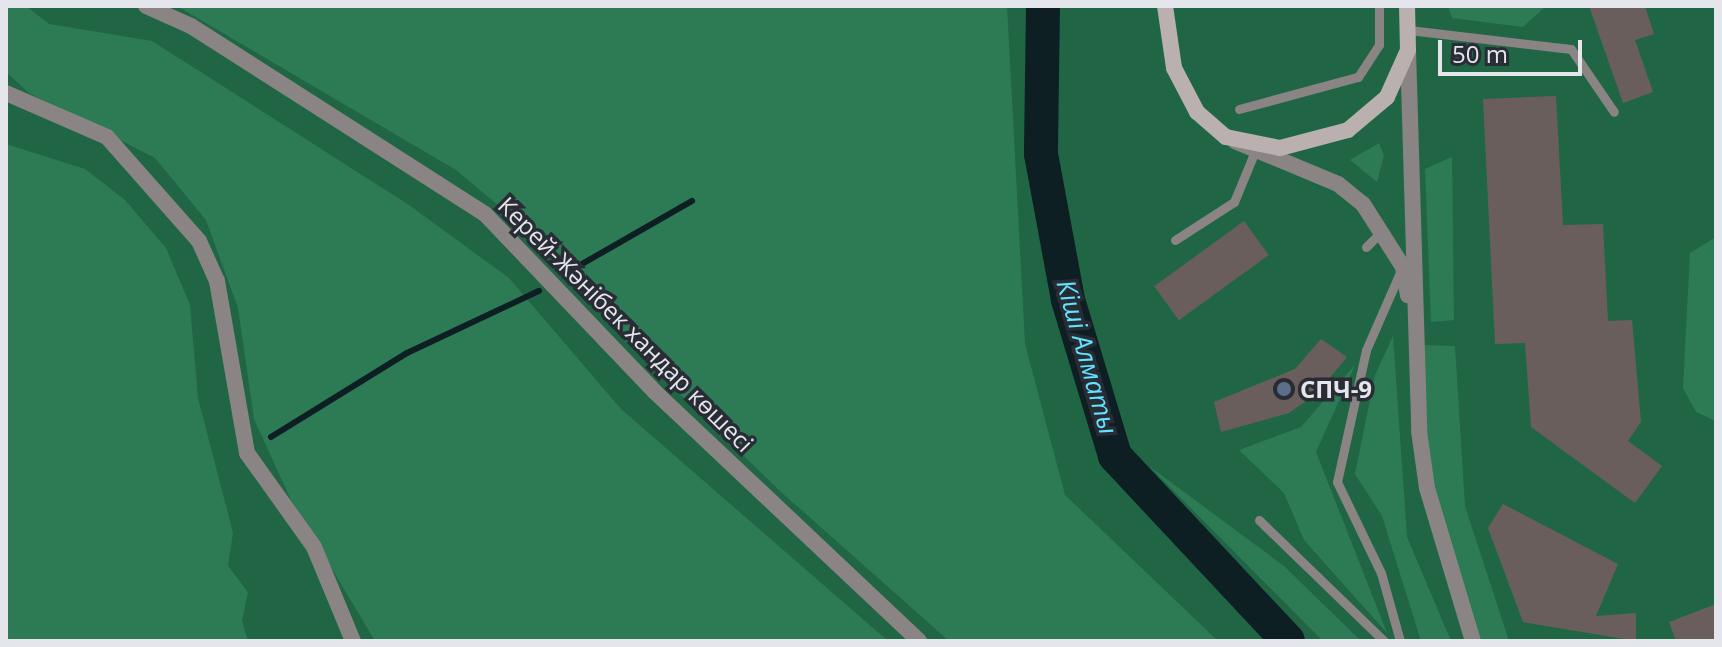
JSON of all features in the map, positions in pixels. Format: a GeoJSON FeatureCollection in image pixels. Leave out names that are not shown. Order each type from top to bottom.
{"type":"FeatureCollection","features":[{"type":"Feature","properties":{"kind":"main road"},"geometry":{"type":"LineString","coordinates":[[1165,6],[1167,45],[1184,93],[1226,137],[1280,148],[1326,141],[1387,97],[1408,50],[1407,6]]}},
{"type":"Feature","properties":{"kind":"street","name":"Керей-Жәнібек хандар көшесі"},"geometry":{"type":"LineString","coordinates":[[146,6],[191,26],[485,214],[655,392],[919,641]]}},
{"type":"Feature","properties":{"kind":"street"},"geometry":{"type":"LineString","coordinates":[[1408,50],[1418,345],[1427,488],[1473,641]]}},
{"type":"Feature","properties":{"kind":"street"},"geometry":{"type":"LineString","coordinates":[[6,93],[107,137],[199,241],[217,281],[247,453],[314,547],[353,641]]}},
{"type":"Feature","properties":{"kind":"street"},"geometry":{"type":"LineString","coordinates":[[1226,137],[1338,184],[1382,226],[1403,267],[1418,345]]}},
{"type":"Feature","properties":{"kind":"lane"},"geometry":{"type":"LineString","coordinates":[[1239,109],[1358,77],[1379,45],[1379,6]]}},
{"type":"Feature","properties":{"kind":"lane"},"geometry":{"type":"LineString","coordinates":[[1409,30],[1571,49],[1614,112]]}},
{"type":"Feature","properties":{"kind":"lane"},"geometry":{"type":"LineString","coordinates":[[1175,240],[1234,202],[1255,151]]}},
{"type":"Feature","properties":{"kind":"lane"},"geometry":{"type":"LineString","coordinates":[[1366,247],[1378,241],[1382,226]]}},
{"type":"Feature","properties":{"kind":"lane"},"geometry":{"type":"LineString","coordinates":[[1400,641],[1381,573],[1337,482],[1366,350],[1403,267]]}},
{"type":"Feature","properties":{"kind":"lane"},"geometry":{"type":"LineString","coordinates":[[1259,520],[1384,641]]}},
{"type":"Feature","properties":{"kind":"green space"},"geometry":{"type":"Polygon","coordinates":[[[6,6],[1716,6],[1716,641],[154,641],[6,214],[6,6]]]}},
{"type":"Feature","properties":{"kind":"green space"},"geometry":{"type":"Polygon","coordinates":[[[6,6],[26,6],[49,24],[152,41],[409,205],[509,278],[621,409],[888,641],[375,641],[291,500],[254,419],[238,308],[206,220],[155,158],[29,93],[6,72],[6,6]]]}},
{"type":"Feature","properties":{"kind":"green space"},"geometry":{"type":"Polygon","coordinates":[[[177,6],[1007,6],[1025,344],[1065,495],[1217,640],[1230,641],[949,641],[780,491],[617,333],[542,242],[456,170],[177,6]]]}},
{"type":"Feature","properties":{"kind":"green space"},"geometry":{"type":"Polygon","coordinates":[[[1448,6],[1546,6],[1523,27],[1452,18],[1448,6]]]}},
{"type":"Feature","properties":{"kind":"green space"},"geometry":{"type":"Polygon","coordinates":[[[1379,143],[1384,155],[1377,182],[1350,160],[1379,143]]]}},
{"type":"Feature","properties":{"kind":"green space"},"geometry":{"type":"Polygon","coordinates":[[[6,144],[85,169],[125,200],[166,248],[190,305],[198,398],[233,533],[228,566],[248,592],[242,621],[248,641],[6,641],[6,144]]]}},
{"type":"Feature","properties":{"kind":"green space"},"geometry":{"type":"Polygon","coordinates":[[[1452,157],[1454,320],[1431,322],[1425,169],[1452,157]]]}},
{"type":"Feature","properties":{"kind":"green space"},"geometry":{"type":"Polygon","coordinates":[[[1716,237],[1716,421],[1696,412],[1683,388],[1690,253],[1716,237]]]}},
{"type":"Feature","properties":{"kind":"green space"},"geometry":{"type":"Polygon","coordinates":[[[1393,336],[1407,537],[1451,641],[1421,641],[1382,516],[1355,474],[1375,375],[1393,336]]]}},
{"type":"Feature","properties":{"kind":"green space"},"geometry":{"type":"Polygon","coordinates":[[[1418,345],[1455,346],[1465,506],[1509,641],[1475,641],[1427,488],[1418,345]]]}},
{"type":"Feature","properties":{"kind":"green space"},"geometry":{"type":"Polygon","coordinates":[[[1355,365],[1316,452],[1387,633],[1304,540],[1284,493],[1239,450],[1301,427],[1355,365]]]}},
{"type":"Feature","properties":{"kind":"green space"},"geometry":{"type":"Polygon","coordinates":[[[1149,466],[1284,566],[1361,641],[1323,641],[1149,466]]]}},
{"type":"Feature","properties":{"kind":"building"},"geometry":{"type":"Polygon","coordinates":[[[1589,6],[1645,6],[1654,34],[1635,40],[1653,92],[1623,103],[1589,6]]]}},
{"type":"Feature","properties":{"kind":"building"},"geometry":{"type":"Polygon","coordinates":[[[1556,96],[1563,225],[1603,224],[1608,321],[1632,320],[1641,422],[1628,441],[1662,466],[1635,503],[1531,427],[1525,343],[1495,344],[1483,99],[1556,96]]]}},
{"type":"Feature","properties":{"kind":"building"},"geometry":{"type":"Polygon","coordinates":[[[1244,221],[1269,255],[1179,320],[1154,286],[1244,221]]]}},
{"type":"Feature","properties":{"kind":"building","name":"СПЧ-9"},"geometry":{"type":"Polygon","coordinates":[[[1321,339],[1347,357],[1317,393],[1289,413],[1221,432],[1214,402],[1295,369],[1321,339]]]}},
{"type":"Feature","properties":{"kind":"building"},"geometry":{"type":"Polygon","coordinates":[[[1503,504],[1618,564],[1596,616],[1636,613],[1636,641],[1523,622],[1488,528],[1503,504]]]}},
{"type":"Feature","properties":{"kind":"building"},"geometry":{"type":"Polygon","coordinates":[[[1716,604],[1716,641],[1676,641],[1669,622],[1716,604]]]}},
{"type":"Feature","properties":{"kind":"waterway","name":"Кіші Алматы"},"geometry":{"type":"LineString","coordinates":[[1043,6],[1041,154],[1068,300],[1115,456],[1288,641]]}},
{"type":"Feature","properties":{"kind":"waterway"},"geometry":{"type":"LineString","coordinates":[[568,272],[692,201]]}},
{"type":"Feature","properties":{"kind":"waterway"},"geometry":{"type":"LineString","coordinates":[[271,437],[407,353],[539,291]]}},
{"type":"Feature","properties":{"kind":"place","name":"СПЧ-9"},"geometry":{"type":"Point","coordinates":[1284,389]}}]}
